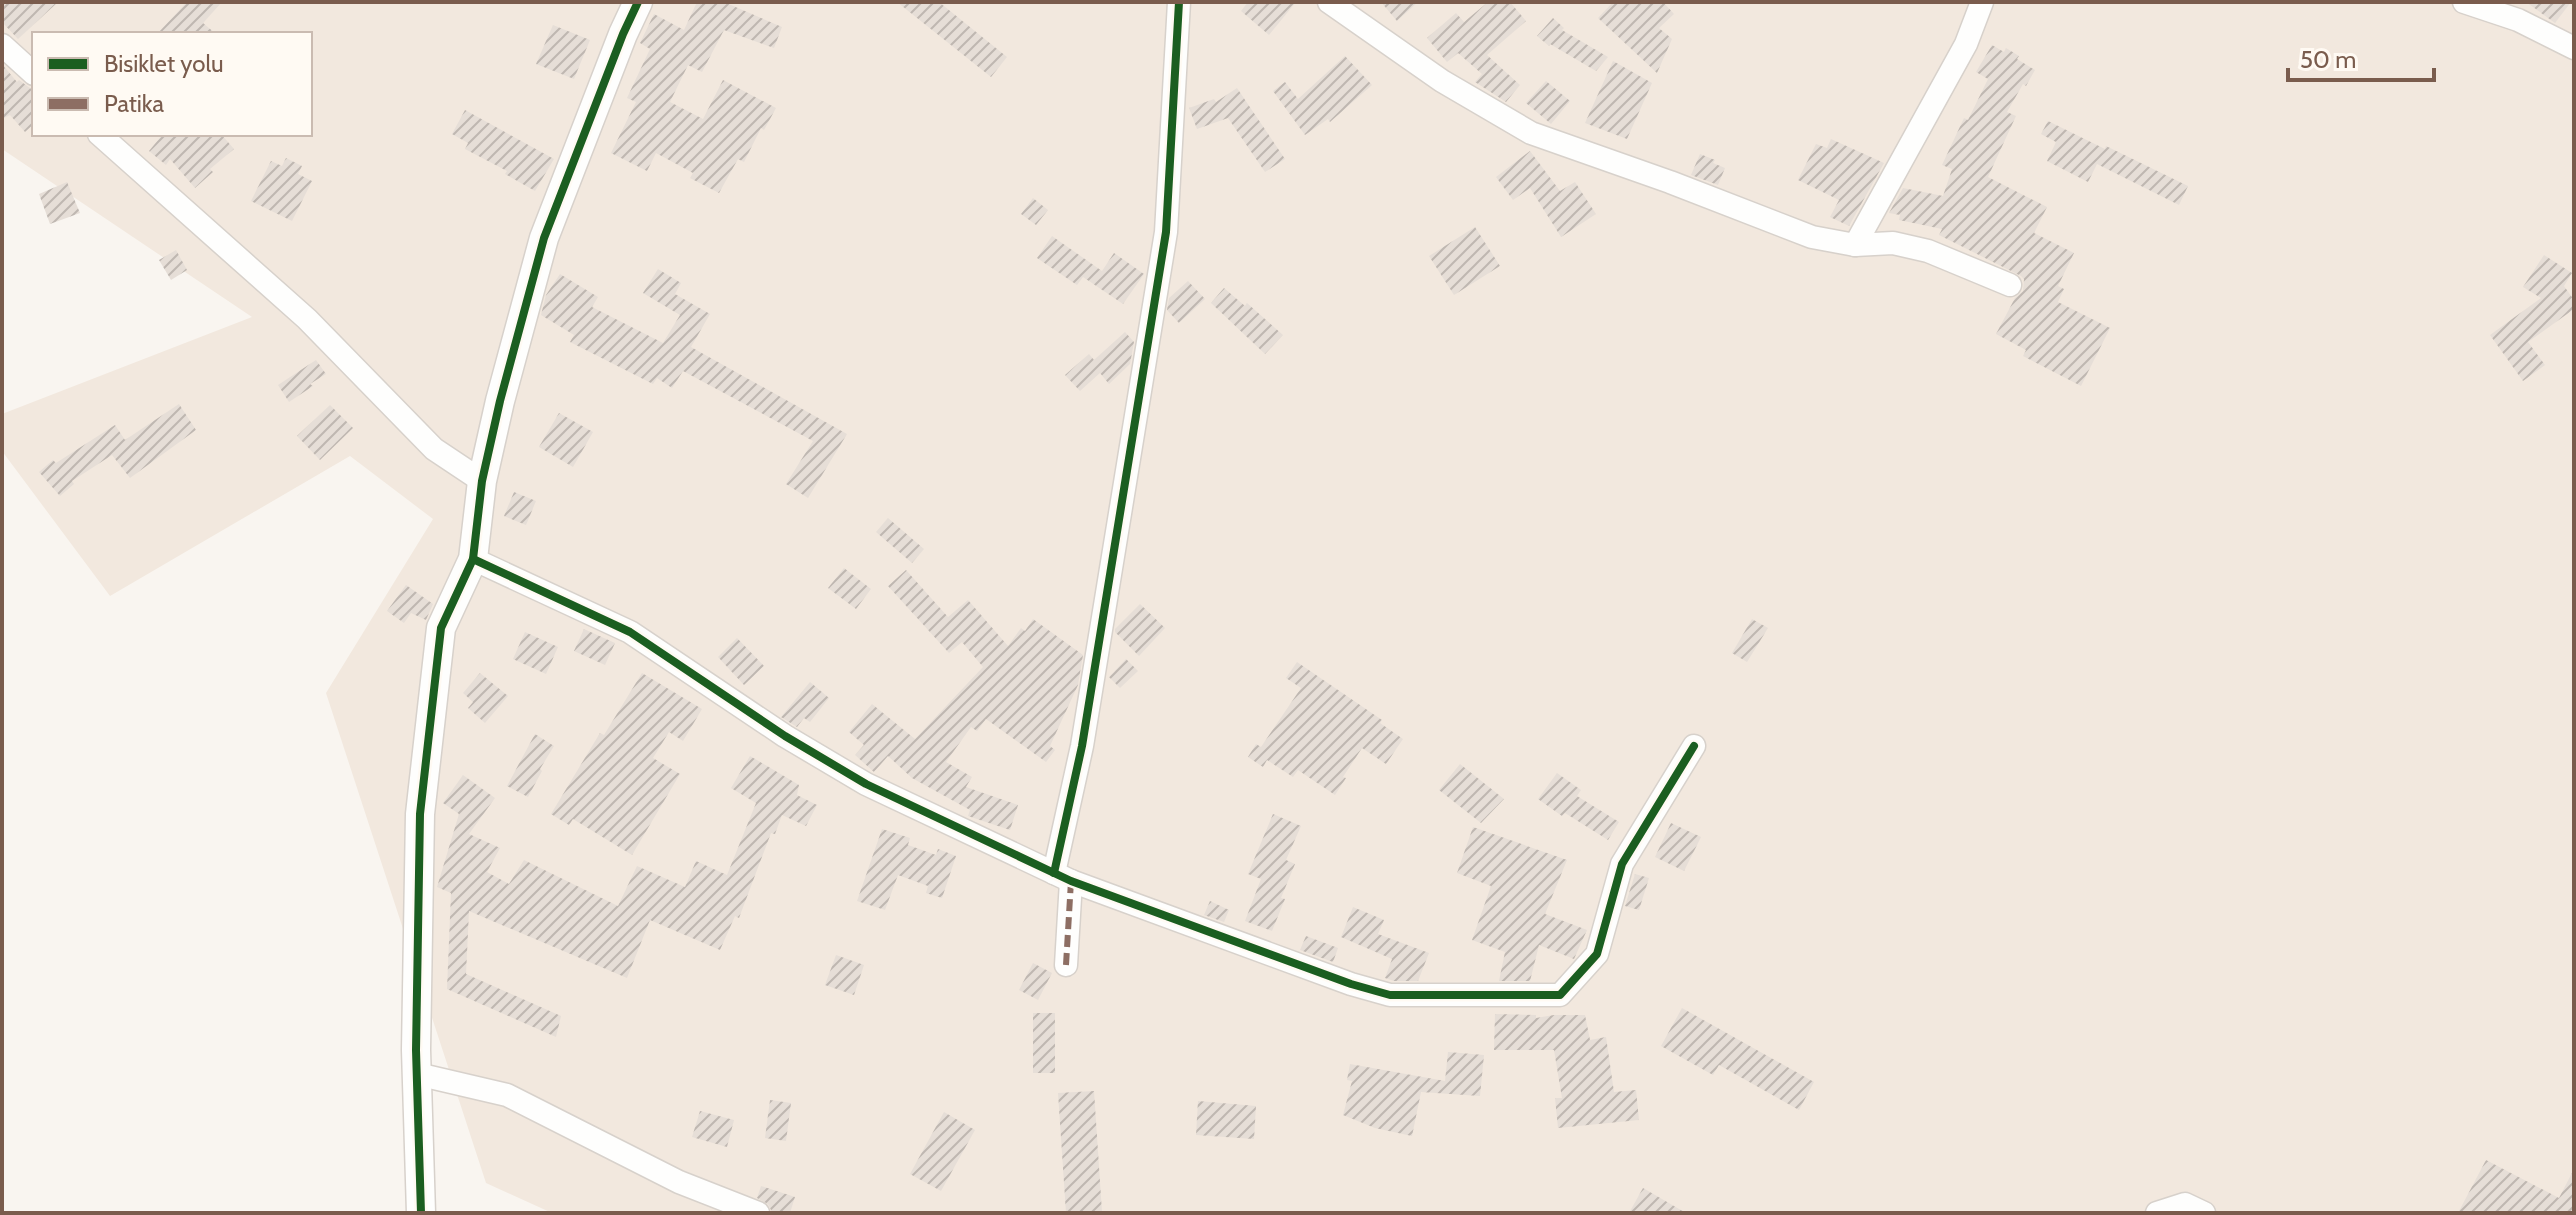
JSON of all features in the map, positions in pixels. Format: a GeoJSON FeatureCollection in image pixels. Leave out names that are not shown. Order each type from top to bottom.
{"type":"FeatureCollection","features":[{"type":"Feature","properties":{"kind":"street"},"geometry":{"type":"LineString","coordinates":[[421,1213],[417,1074],[422,799],[441,628],[473,559],[482,481],[544,238],[638,2]]}},
{"type":"Feature","properties":{"kind":"street"},"geometry":{"type":"LineString","coordinates":[[1066,965],[1063,877],[1166,232],[1179,2]]}},
{"type":"Feature","properties":{"kind":"street"},"geometry":{"type":"LineString","coordinates":[[1329,2],[1442,81],[1531,133],[1812,237],[1855,245],[1893,243],[1928,251],[2010,285]]}},
{"type":"Feature","properties":{"kind":"street"},"geometry":{"type":"LineString","coordinates":[[1855,245],[1966,44],[1982,2]]}},
{"type":"Feature","properties":{"kind":"street"},"geometry":{"type":"LineString","coordinates":[[2464,2],[2518,20],[2574,48]]}},
{"type":"Feature","properties":{"kind":"street"},"geometry":{"type":"LineString","coordinates":[[2,45],[32,72]]}},
{"type":"Feature","properties":{"kind":"street"},"geometry":{"type":"LineString","coordinates":[[101,136],[307,319],[434,449],[482,481]]}},
{"type":"Feature","properties":{"kind":"street"},"geometry":{"type":"LineString","coordinates":[[473,559],[630,632],[785,736],[866,784],[1063,877],[1351,984],[1390,995],[1560,995],[1597,954],[1622,864],[1694,746]]}},
{"type":"Feature","properties":{"kind":"street"},"geometry":{"type":"LineString","coordinates":[[417,1074],[507,1095],[679,1182],[758,1213]]}},
{"type":"Feature","properties":{"kind":"street"},"geometry":{"type":"LineString","coordinates":[[2157,1213],[2185,1204],[2204,1213]]}},
{"type":"Feature","properties":{"kind":"shaded area"},"geometry":{"type":"Polygon","coordinates":[[[2,2],[2574,2],[2574,1213],[552,1213],[486,1183],[326,693],[433,519],[350,456],[110,596],[2,451],[2,414],[252,317],[2,149],[2,2]]]}},
{"type":"Feature","properties":{"kind":"building"},"geometry":{"type":"Polygon","coordinates":[[[2,2],[58,2],[18,39],[2,22],[2,2]]]}},
{"type":"Feature","properties":{"kind":"building"},"geometry":{"type":"Polygon","coordinates":[[[187,2],[222,2],[203,23],[214,32],[159,32],[187,2]]]}},
{"type":"Feature","properties":{"kind":"building"},"geometry":{"type":"Polygon","coordinates":[[[697,2],[724,2],[782,27],[774,48],[724,30],[702,72],[688,65],[670,102],[703,119],[723,80],[776,108],[764,130],[761,128],[744,162],[738,159],[719,193],[690,178],[693,173],[656,153],[647,171],[611,153],[636,102],[627,98],[650,49],[640,43],[654,14],[684,30],[697,2]]]}},
{"type":"Feature","properties":{"kind":"building"},"geometry":{"type":"Polygon","coordinates":[[[897,2],[939,2],[1007,57],[991,77],[897,2]]]}},
{"type":"Feature","properties":{"kind":"building"},"geometry":{"type":"Polygon","coordinates":[[[1248,2],[1296,2],[1269,35],[1241,11],[1248,2]]]}},
{"type":"Feature","properties":{"kind":"building"},"geometry":{"type":"Polygon","coordinates":[[[1381,2],[1418,2],[1397,21],[1381,2]]]}},
{"type":"Feature","properties":{"kind":"building"},"geometry":{"type":"Polygon","coordinates":[[[1488,2],[1510,2],[1526,21],[1487,55],[1520,85],[1506,102],[1475,82],[1482,74],[1458,53],[1447,62],[1427,38],[1456,13],[1464,22],[1488,2]]]}},
{"type":"Feature","properties":{"kind":"building"},"geometry":{"type":"Polygon","coordinates":[[[1613,2],[1663,2],[1674,14],[1659,28],[1672,39],[1657,73],[1598,18],[1613,2]]]}},
{"type":"Feature","properties":{"kind":"building"},"geometry":{"type":"Polygon","coordinates":[[[2526,2],[2571,2],[2555,23],[2526,2]]]}},
{"type":"Feature","properties":{"kind":"building"},"geometry":{"type":"Polygon","coordinates":[[[1553,18],[1564,28],[1562,30],[1608,57],[1596,71],[1549,46],[1537,36],[1553,18]]]}},
{"type":"Feature","properties":{"kind":"building"},"geometry":{"type":"Polygon","coordinates":[[[553,25],[590,40],[574,79],[536,64],[553,25]]]}},
{"type":"Feature","properties":{"kind":"building"},"geometry":{"type":"Polygon","coordinates":[[[1992,45],[2004,52],[2006,48],[2035,70],[2007,112],[2016,116],[1988,177],[2047,207],[2034,233],[2074,253],[2058,286],[2064,289],[2058,302],[2110,328],[2081,386],[2023,356],[2026,350],[1996,334],[2015,298],[2023,291],[2024,279],[2021,276],[1939,235],[1942,229],[1899,220],[1900,215],[1889,213],[1903,188],[1943,196],[1952,169],[1942,165],[1964,118],[1968,120],[1988,79],[1976,72],[1992,45]]]}},
{"type":"Feature","properties":{"kind":"building"},"geometry":{"type":"Polygon","coordinates":[[[1345,56],[1372,85],[1330,122],[1328,119],[1305,135],[1273,91],[1285,82],[1298,99],[1345,56]]]}},
{"type":"Feature","properties":{"kind":"building"},"geometry":{"type":"Polygon","coordinates":[[[1613,61],[1652,83],[1627,139],[1585,123],[1613,61]]]}},
{"type":"Feature","properties":{"kind":"building"},"geometry":{"type":"Polygon","coordinates":[[[2,64],[17,82],[19,80],[32,90],[32,126],[25,132],[10,115],[2,119],[2,64]]]}},
{"type":"Feature","properties":{"kind":"building"},"geometry":{"type":"Polygon","coordinates":[[[1546,81],[1570,101],[1551,124],[1526,103],[1546,81]]]}},
{"type":"Feature","properties":{"kind":"building"},"geometry":{"type":"Polygon","coordinates":[[[1237,88],[1285,159],[1265,172],[1228,118],[1197,129],[1189,108],[1214,99],[1216,102],[1237,88]]]}},
{"type":"Feature","properties":{"kind":"building"},"geometry":{"type":"Polygon","coordinates":[[[465,110],[554,159],[535,191],[505,174],[507,171],[465,149],[468,143],[452,134],[465,110]]]}},
{"type":"Feature","properties":{"kind":"building"},"geometry":{"type":"Polygon","coordinates":[[[2048,121],[2188,186],[2179,205],[2097,164],[2088,182],[2047,161],[2056,142],[2041,134],[2048,121]]]}},
{"type":"Feature","properties":{"kind":"building"},"geometry":{"type":"Polygon","coordinates":[[[161,136],[223,136],[234,149],[210,169],[213,172],[195,188],[170,159],[166,165],[149,151],[161,136]]]}},
{"type":"Feature","properties":{"kind":"building"},"geometry":{"type":"Polygon","coordinates":[[[1831,139],[1884,163],[1849,226],[1830,217],[1839,200],[1798,180],[1816,144],[1827,148],[1831,139]]]}},
{"type":"Feature","properties":{"kind":"building"},"geometry":{"type":"Polygon","coordinates":[[[1530,151],[1560,191],[1575,182],[1596,214],[1561,237],[1530,188],[1513,200],[1496,177],[1530,151]]]}},
{"type":"Feature","properties":{"kind":"building"},"geometry":{"type":"Polygon","coordinates":[[[1700,154],[1725,168],[1718,185],[1691,175],[1700,154]]]}},
{"type":"Feature","properties":{"kind":"building"},"geometry":{"type":"Polygon","coordinates":[[[286,158],[302,166],[298,174],[312,181],[292,221],[251,201],[271,161],[282,166],[286,158]]]}},
{"type":"Feature","properties":{"kind":"building"},"geometry":{"type":"Polygon","coordinates":[[[67,182],[80,213],[50,224],[39,194],[67,182]]]}},
{"type":"Feature","properties":{"kind":"building"},"geometry":{"type":"Polygon","coordinates":[[[1033,198],[1048,210],[1036,225],[1021,214],[1033,198]]]}},
{"type":"Feature","properties":{"kind":"building"},"geometry":{"type":"Polygon","coordinates":[[[1475,227],[1500,266],[1454,295],[1429,256],[1475,227]]]}},
{"type":"Feature","properties":{"kind":"building"},"geometry":{"type":"Polygon","coordinates":[[[1052,236],[1102,271],[1114,253],[1144,274],[1123,304],[1083,277],[1077,285],[1037,258],[1052,236]]]}},
{"type":"Feature","properties":{"kind":"building"},"geometry":{"type":"Polygon","coordinates":[[[176,250],[187,270],[171,280],[159,260],[176,250]]]}},
{"type":"Feature","properties":{"kind":"building"},"geometry":{"type":"Polygon","coordinates":[[[2544,255],[2572,273],[2564,286],[2574,300],[2574,309],[2528,342],[2545,365],[2523,381],[2490,335],[2541,298],[2523,287],[2544,255]]]}},
{"type":"Feature","properties":{"kind":"building"},"geometry":{"type":"Polygon","coordinates":[[[658,269],[681,283],[675,294],[710,314],[691,347],[847,434],[808,498],[786,484],[813,441],[683,371],[672,388],[657,378],[653,384],[570,342],[574,335],[541,315],[546,295],[560,274],[598,297],[592,307],[663,343],[680,315],[643,293],[658,269]]]}},
{"type":"Feature","properties":{"kind":"building"},"geometry":{"type":"Polygon","coordinates":[[[1188,281],[1205,299],[1179,323],[1167,310],[1169,298],[1188,281]]]}},
{"type":"Feature","properties":{"kind":"building"},"geometry":{"type":"Polygon","coordinates":[[[1224,288],[1245,306],[1247,303],[1283,335],[1265,354],[1211,303],[1224,288]]]}},
{"type":"Feature","properties":{"kind":"building"},"geometry":{"type":"Polygon","coordinates":[[[1125,332],[1134,342],[1130,364],[1109,384],[1100,373],[1080,391],[1065,375],[1089,354],[1094,360],[1125,332]]]}},
{"type":"Feature","properties":{"kind":"building"},"geometry":{"type":"Polygon","coordinates":[[[316,360],[326,374],[289,402],[278,385],[316,360]]]}},
{"type":"Feature","properties":{"kind":"building"},"geometry":{"type":"Polygon","coordinates":[[[179,404],[196,430],[130,478],[112,455],[72,481],[74,484],[60,496],[39,472],[53,460],[56,463],[115,425],[125,440],[179,404]]]}},
{"type":"Feature","properties":{"kind":"building"},"geometry":{"type":"Polygon","coordinates":[[[330,405],[353,428],[320,460],[297,436],[330,405]]]}},
{"type":"Feature","properties":{"kind":"building"},"geometry":{"type":"Polygon","coordinates":[[[559,413],[593,432],[573,467],[539,447],[559,413]]]}},
{"type":"Feature","properties":{"kind":"building"},"geometry":{"type":"Polygon","coordinates":[[[514,492],[536,501],[526,525],[504,516],[514,492]]]}},
{"type":"Feature","properties":{"kind":"building"},"geometry":{"type":"Polygon","coordinates":[[[888,518],[924,549],[912,563],[876,532],[888,518]]]}},
{"type":"Feature","properties":{"kind":"building"},"geometry":{"type":"Polygon","coordinates":[[[844,568],[871,589],[856,609],[828,588],[844,568]]]}},
{"type":"Feature","properties":{"kind":"building"},"geometry":{"type":"Polygon","coordinates":[[[906,570],[948,617],[968,600],[1008,646],[1021,628],[1025,631],[1033,619],[1083,655],[1078,685],[1050,746],[1055,750],[1046,762],[986,719],[977,731],[971,727],[946,762],[972,777],[966,787],[1018,805],[1010,830],[968,816],[970,810],[912,778],[888,756],[874,772],[855,755],[864,745],[849,732],[872,704],[915,739],[983,667],[962,642],[949,653],[888,586],[906,570]]]}},
{"type":"Feature","properties":{"kind":"building"},"geometry":{"type":"Polygon","coordinates":[[[406,585],[433,604],[426,620],[411,613],[404,623],[387,611],[406,585]]]}},
{"type":"Feature","properties":{"kind":"building"},"geometry":{"type":"Polygon","coordinates":[[[1140,604],[1165,628],[1139,656],[1115,629],[1140,604]]]}},
{"type":"Feature","properties":{"kind":"building"},"geometry":{"type":"Polygon","coordinates":[[[1752,619],[1768,628],[1747,662],[1732,653],[1752,619]]]}},
{"type":"Feature","properties":{"kind":"building"},"geometry":{"type":"Polygon","coordinates":[[[584,629],[615,643],[605,665],[574,651],[584,629]]]}},
{"type":"Feature","properties":{"kind":"building"},"geometry":{"type":"Polygon","coordinates":[[[525,632],[558,647],[546,674],[513,659],[525,632]]]}},
{"type":"Feature","properties":{"kind":"building"},"geometry":{"type":"Polygon","coordinates":[[[737,638],[764,666],[744,685],[718,657],[737,638]]]}},
{"type":"Feature","properties":{"kind":"building"},"geometry":{"type":"Polygon","coordinates":[[[1126,659],[1138,671],[1120,688],[1109,677],[1126,659]]]}},
{"type":"Feature","properties":{"kind":"building"},"geometry":{"type":"Polygon","coordinates":[[[1297,662],[1382,720],[1380,723],[1403,739],[1386,764],[1362,748],[1335,795],[1298,770],[1293,777],[1267,760],[1263,767],[1248,757],[1256,744],[1261,747],[1301,688],[1286,678],[1297,662]]]}},
{"type":"Feature","properties":{"kind":"building"},"geometry":{"type":"Polygon","coordinates":[[[480,673],[508,696],[485,723],[468,708],[473,702],[463,693],[480,673]]]}},
{"type":"Feature","properties":{"kind":"building"},"geometry":{"type":"Polygon","coordinates":[[[642,673],[702,709],[683,741],[669,732],[653,758],[680,774],[632,855],[573,819],[569,825],[551,814],[600,733],[604,735],[642,673]]]}},
{"type":"Feature","properties":{"kind":"building"},"geometry":{"type":"Polygon","coordinates":[[[810,682],[829,698],[810,722],[804,718],[797,727],[781,717],[810,682]]]}},
{"type":"Feature","properties":{"kind":"building"},"geometry":{"type":"Polygon","coordinates":[[[535,734],[554,746],[528,797],[507,786],[535,734]]]}},
{"type":"Feature","properties":{"kind":"building"},"geometry":{"type":"Polygon","coordinates":[[[750,756],[799,785],[797,795],[817,805],[806,826],[782,815],[775,834],[771,833],[739,918],[735,916],[720,950],[650,920],[627,978],[469,911],[466,974],[561,1016],[556,1037],[447,989],[451,893],[437,887],[459,814],[443,803],[463,775],[495,798],[469,834],[500,848],[487,872],[509,884],[524,860],[618,906],[637,866],[685,887],[696,861],[727,875],[756,803],[731,788],[750,756]]]}},
{"type":"Feature","properties":{"kind":"building"},"geometry":{"type":"Polygon","coordinates":[[[1460,764],[1504,799],[1481,823],[1439,790],[1460,764]]]}},
{"type":"Feature","properties":{"kind":"building"},"geometry":{"type":"Polygon","coordinates":[[[1557,773],[1581,790],[1577,796],[1619,822],[1608,840],[1565,813],[1562,816],[1538,799],[1557,773]]]}},
{"type":"Feature","properties":{"kind":"building"},"geometry":{"type":"Polygon","coordinates":[[[1273,814],[1301,826],[1286,860],[1295,864],[1272,931],[1245,921],[1261,879],[1248,874],[1273,814]]]}},
{"type":"Feature","properties":{"kind":"building"},"geometry":{"type":"Polygon","coordinates":[[[1671,823],[1701,837],[1684,871],[1655,857],[1671,823]]]}},
{"type":"Feature","properties":{"kind":"building"},"geometry":{"type":"Polygon","coordinates":[[[1473,827],[1567,860],[1545,914],[1587,930],[1574,959],[1539,945],[1530,981],[1499,981],[1505,952],[1472,940],[1491,886],[1457,873],[1473,827]]]}},
{"type":"Feature","properties":{"kind":"building"},"geometry":{"type":"Polygon","coordinates":[[[882,829],[910,838],[908,845],[936,855],[938,849],[956,856],[942,898],[926,893],[928,886],[898,875],[885,910],[857,901],[882,829]]]}},
{"type":"Feature","properties":{"kind":"building"},"geometry":{"type":"Polygon","coordinates":[[[1635,874],[1649,878],[1639,910],[1625,906],[1635,874]]]}},
{"type":"Feature","properties":{"kind":"building"},"geometry":{"type":"Polygon","coordinates":[[[1210,901],[1229,910],[1224,922],[1204,915],[1210,901]]]}},
{"type":"Feature","properties":{"kind":"building"},"geometry":{"type":"Polygon","coordinates":[[[1353,907],[1384,920],[1378,934],[1429,953],[1418,981],[1385,978],[1392,959],[1341,937],[1353,907]]]}},
{"type":"Feature","properties":{"kind":"building"},"geometry":{"type":"Polygon","coordinates":[[[1306,936],[1338,948],[1333,962],[1300,950],[1306,936]]]}},
{"type":"Feature","properties":{"kind":"building"},"geometry":{"type":"Polygon","coordinates":[[[836,955],[864,965],[854,995],[825,985],[836,955]]]}},
{"type":"Feature","properties":{"kind":"building"},"geometry":{"type":"Polygon","coordinates":[[[1033,963],[1052,973],[1038,1000],[1019,990],[1033,963]]]}},
{"type":"Feature","properties":{"kind":"building"},"geometry":{"type":"Polygon","coordinates":[[[1682,1008],[1814,1082],[1799,1110],[1719,1065],[1713,1075],[1661,1046],[1682,1008]]]}},
{"type":"Feature","properties":{"kind":"building"},"geometry":{"type":"Polygon","coordinates":[[[1033,1013],[1055,1013],[1055,1073],[1033,1073],[1033,1013]]]}},
{"type":"Feature","properties":{"kind":"building"},"geometry":{"type":"Polygon","coordinates":[[[1495,1014],[1536,1015],[1536,1018],[1585,1015],[1590,1040],[1606,1037],[1614,1092],[1636,1090],[1639,1120],[1558,1128],[1555,1098],[1562,1098],[1554,1050],[1494,1050],[1495,1014]]]}},
{"type":"Feature","properties":{"kind":"building"},"geometry":{"type":"Polygon","coordinates":[[[1448,1052],[1484,1055],[1480,1096],[1421,1092],[1412,1136],[1375,1128],[1343,1115],[1352,1081],[1347,1080],[1350,1064],[1445,1081],[1448,1052]]]}},
{"type":"Feature","properties":{"kind":"building"},"geometry":{"type":"Polygon","coordinates":[[[1094,1091],[1102,1212],[1066,1213],[1058,1093],[1094,1091]]]}},
{"type":"Feature","properties":{"kind":"building"},"geometry":{"type":"Polygon","coordinates":[[[770,1100],[791,1103],[786,1141],[765,1138],[770,1100]]]}},
{"type":"Feature","properties":{"kind":"building"},"geometry":{"type":"Polygon","coordinates":[[[1198,1101],[1256,1106],[1254,1139],[1196,1135],[1198,1101]]]}},
{"type":"Feature","properties":{"kind":"building"},"geometry":{"type":"Polygon","coordinates":[[[700,1111],[734,1120],[727,1147],[692,1137],[700,1111]]]}},
{"type":"Feature","properties":{"kind":"building"},"geometry":{"type":"Polygon","coordinates":[[[944,1112],[975,1130],[941,1191],[910,1174],[944,1112]]]}},
{"type":"Feature","properties":{"kind":"building"},"geometry":{"type":"Polygon","coordinates":[[[2486,1160],[2559,1198],[2574,1169],[2574,1213],[2458,1213],[2486,1160]]]}},
{"type":"Feature","properties":{"kind":"building"},"geometry":{"type":"Polygon","coordinates":[[[761,1186],[795,1197],[790,1213],[772,1212],[768,1204],[757,1198],[761,1186]]]}},
{"type":"Feature","properties":{"kind":"building"},"geometry":{"type":"Polygon","coordinates":[[[1643,1188],[1686,1213],[1629,1213],[1643,1188]]]}},
{"type":"Feature","properties":{"kind":"marked path"},"geometry":{"type":"LineString","coordinates":[[1066,965],[1071,881]]}},
{"type":"Feature","properties":{"kind":"cycle path"},"geometry":{"type":"LineString","coordinates":[[421,1213],[416,1050],[420,814],[441,628],[473,559],[482,481],[544,238],[638,2]]}},
{"type":"Feature","properties":{"kind":"cycle path"},"geometry":{"type":"LineString","coordinates":[[1054,873],[1082,746],[1166,232],[1179,2]]}},
{"type":"Feature","properties":{"kind":"cycle path"},"geometry":{"type":"LineString","coordinates":[[473,559],[630,632],[785,736],[866,784],[1071,881],[1351,984],[1390,995],[1560,995],[1597,954],[1622,864],[1694,746]]}}]}
